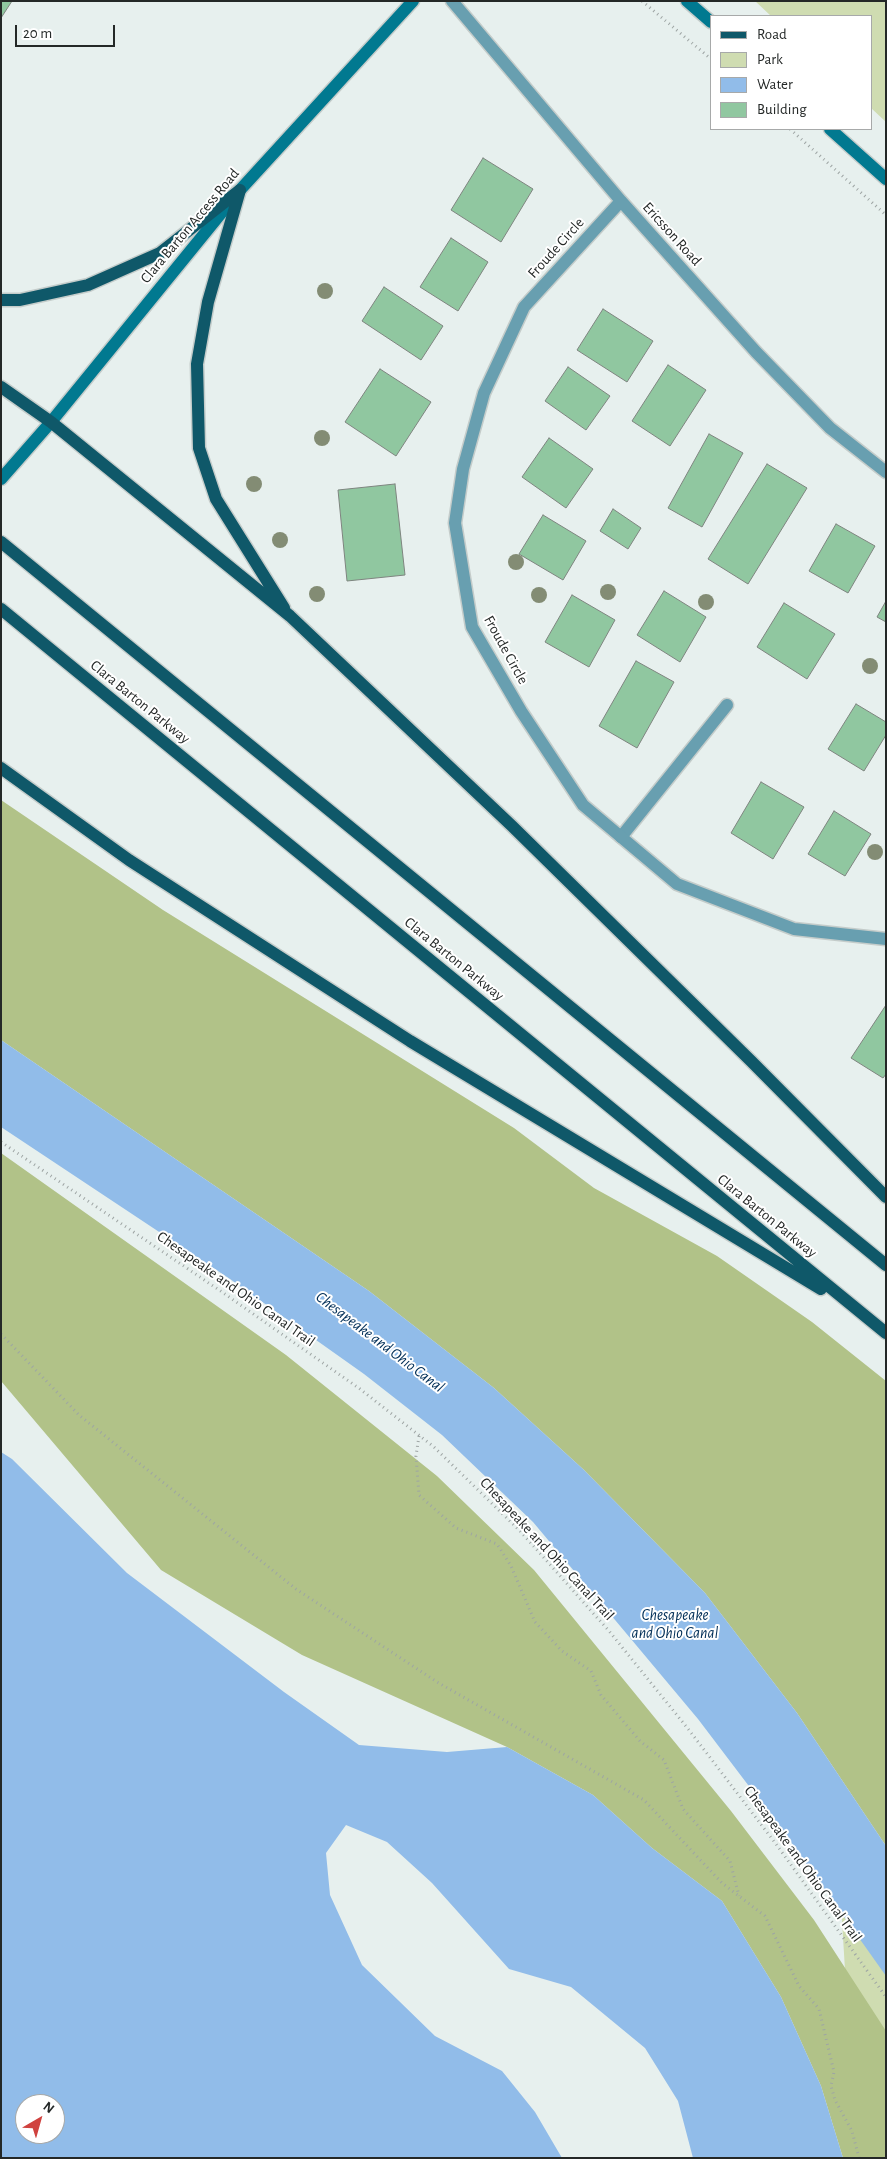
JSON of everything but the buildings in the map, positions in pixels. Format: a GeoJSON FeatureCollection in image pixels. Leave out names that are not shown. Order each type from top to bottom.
{"type":"FeatureCollection","features":[{"type":"Feature","properties":{"kind":"main road","name":"Clara Barton Access Road"},"geometry":{"type":"LineString","coordinates":[[1,480],[51,422],[240,190],[413,1]]}},
{"type":"Feature","properties":{"kind":"main road"},"geometry":{"type":"LineString","coordinates":[[687,1],[710,21]]}},
{"type":"Feature","properties":{"kind":"main road"},"geometry":{"type":"LineString","coordinates":[[831,130],[886,179]]}},
{"type":"Feature","properties":{"kind":"main road"},"geometry":{"type":"LineString","coordinates":[[1,300],[20,300],[88,285],[160,253],[240,190]]}},
{"type":"Feature","properties":{"kind":"main road"},"geometry":{"type":"LineString","coordinates":[[240,190],[208,302],[199,355],[199,448],[216,499],[290,616]]}},
{"type":"Feature","properties":{"kind":"main road"},"geometry":{"type":"LineString","coordinates":[[1,388],[51,422],[290,616],[512,826],[752,1061],[886,1197]]}},
{"type":"Feature","properties":{"kind":"main road"},"geometry":{"type":"LineString","coordinates":[[1,542],[886,1265]]}},
{"type":"Feature","properties":{"kind":"main road","name":"Clara Barton Parkway"},"geometry":{"type":"LineString","coordinates":[[1,610],[886,1333]]}},
{"type":"Feature","properties":{"kind":"main road"},"geometry":{"type":"LineString","coordinates":[[1,768],[128,860],[410,1041],[860,1312]]}},
{"type":"Feature","properties":{"kind":"street","name":"Ericsson Road"},"geometry":{"type":"LineString","coordinates":[[452,1],[621,201],[756,352],[830,428],[886,472]]}},
{"type":"Feature","properties":{"kind":"street","name":"Froude Circle"},"geometry":{"type":"LineString","coordinates":[[621,201],[524,307],[484,393],[463,469],[455,523],[472,627],[521,711],[584,805],[677,884],[794,929],[886,939]]}},
{"type":"Feature","properties":{"kind":"street"},"geometry":{"type":"LineString","coordinates":[[622,837],[727,705]]}},
{"type":"Feature","properties":{"kind":"path"},"geometry":{"type":"LineString","coordinates":[[642,1],[710,58]]}},
{"type":"Feature","properties":{"kind":"path"},"geometry":{"type":"LineString","coordinates":[[791,130],[886,215]]}},
{"type":"Feature","properties":{"kind":"path","name":"Chesapeake and Ohio Canal Trail"},"geometry":{"type":"LineString","coordinates":[[1,1142],[222,1292],[360,1390],[434,1447],[520,1532],[609,1631],[776,1844],[886,1997]]}},
{"type":"Feature","properties":{"kind":"path"},"geometry":{"type":"LineString","coordinates":[[1,1334],[79,1415],[296,1589],[437,1682],[644,1800],[722,1883],[766,1916],[799,1986],[819,2009],[834,2072],[832,2086],[835,2100],[852,2132],[859,2158]]}},
{"type":"Feature","properties":{"kind":"path"},"geometry":{"type":"LineString","coordinates":[[419,1436],[416,1456],[419,1496],[456,1528],[497,1544],[511,1566],[535,1622],[562,1651],[591,1671],[601,1695],[640,1741],[664,1760],[683,1809],[730,1861],[740,1897]]}},
{"type":"Feature","properties":{"kind":"green space"},"geometry":{"type":"Polygon","coordinates":[[[755,1],[886,1],[886,122],[872,109],[872,15],[770,15],[755,1]]]}},
{"type":"Feature","properties":{"kind":"green space"},"geometry":{"type":"Polygon","coordinates":[[[1,800],[163,910],[514,1128],[594,1188],[717,1256],[812,1322],[886,1381],[886,1846],[797,1713],[705,1593],[584,1470],[494,1388],[369,1291],[1,1040],[1,800]]]}},
{"type":"Feature","properties":{"kind":"green space"},"geometry":{"type":"Polygon","coordinates":[[[1,1153],[286,1355],[437,1476],[534,1570],[731,1811],[814,1920],[886,2031],[886,2158],[843,2158],[821,2086],[781,1997],[722,1901],[652,1848],[593,1795],[507,1747],[302,1655],[161,1570],[1,1381],[1,1153]]]}},
{"type":"Feature","properties":{"kind":"green space"},"geometry":{"type":"Polygon","coordinates":[[[840,1888],[886,1948],[886,2158],[843,2158],[850,2052],[840,1888]]]}},
{"type":"Feature","properties":{"kind":"water","name":"Chesapeake and Ohio Canal"},"geometry":{"type":"Polygon","coordinates":[[[1,1040],[369,1291],[494,1388],[584,1470],[705,1593],[797,1713],[886,1846],[886,1976],[786,1835],[698,1719],[533,1522],[442,1435],[364,1374],[230,1279],[1,1127],[1,1040]]]}},
{"type":"Feature","properties":{"kind":"water"},"geometry":{"type":"Polygon","coordinates":[[[1,1452],[12,1459],[127,1573],[284,1692],[359,1745],[447,1752],[507,1747],[593,1795],[652,1848],[722,1901],[781,1997],[821,2086],[843,2158],[693,2158],[678,2101],[645,2048],[571,1987],[509,1969],[432,1883],[387,1842],[346,1825],[326,1853],[330,1895],[362,1965],[435,2036],[502,2071],[535,2112],[562,2158],[1,2158],[1,1452]]]}}]}
